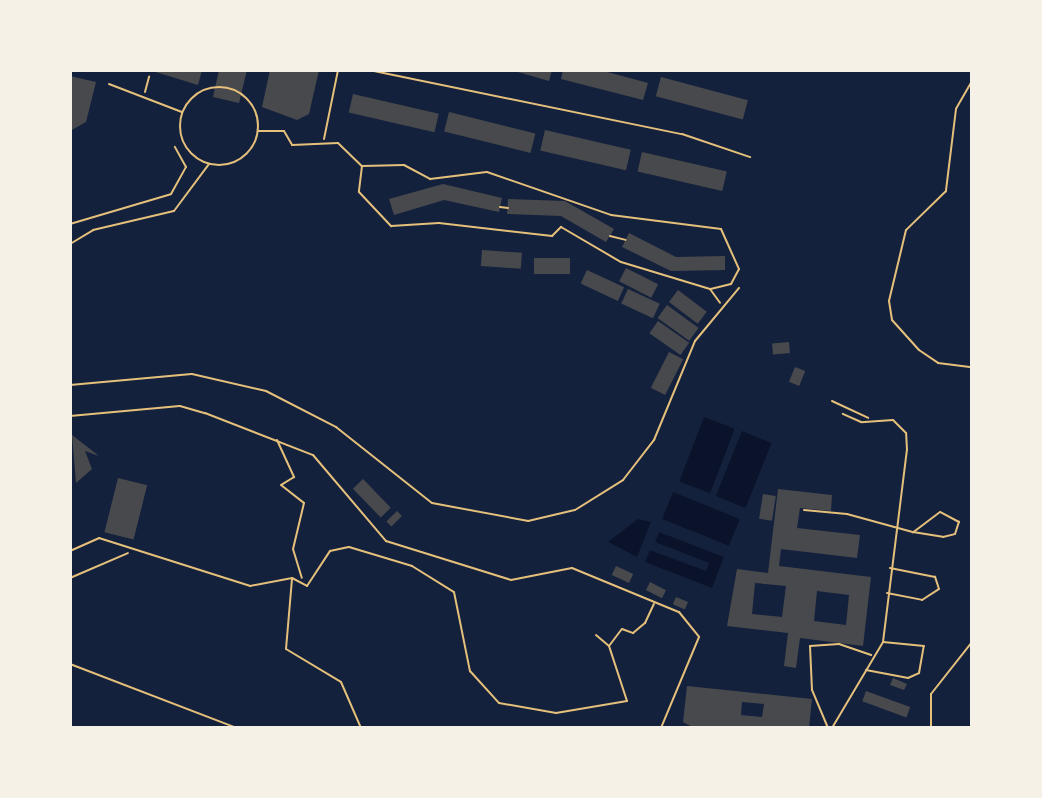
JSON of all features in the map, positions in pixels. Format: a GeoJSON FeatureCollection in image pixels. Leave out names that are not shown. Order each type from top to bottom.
{"type":"FeatureCollection","features":[{"type":"Feature","properties":{"kind":"lane"},"geometry":{"type":"LineString","coordinates":[[231,88],[249,100],[258,131],[241,158],[209,163],[187,149],[182,112],[196,93],[231,88]]}},
{"type":"Feature","properties":{"kind":"lane"},"geometry":{"type":"LineString","coordinates":[[70,244],[93,230],[174,211],[209,163]]}},
{"type":"Feature","properties":{"kind":"lane"},"geometry":{"type":"LineString","coordinates":[[70,385],[192,374],[266,391],[336,427],[432,503],[528,521],[575,510],[623,480],[654,440],[695,341],[726,308],[739,288]]}},
{"type":"Feature","properties":{"kind":"lane"},"geometry":{"type":"LineString","coordinates":[[832,401],[869,418]]}},
{"type":"Feature","properties":{"kind":"lane"},"geometry":{"type":"LineString","coordinates":[[830,728],[871,655],[883,642],[886,592],[908,439],[893,420],[843,414]]}},
{"type":"Feature","properties":{"kind":"lane"},"geometry":{"type":"LineString","coordinates":[[804,510],[897,526],[913,532],[952,536],[959,522],[940,512],[913,532]]}},
{"type":"Feature","properties":{"kind":"lane"},"geometry":{"type":"LineString","coordinates":[[886,592],[922,600],[939,589],[935,577],[890,568]]}},
{"type":"Feature","properties":{"kind":"lane"},"geometry":{"type":"LineString","coordinates":[[865,670],[902,678],[919,673],[924,646],[883,642]]}},
{"type":"Feature","properties":{"kind":"lane"},"geometry":{"type":"LineString","coordinates":[[830,728],[812,690],[810,646],[839,644],[871,655]]}},
{"type":"Feature","properties":{"kind":"lane"},"geometry":{"type":"LineString","coordinates":[[70,664],[237,728]]}},
{"type":"Feature","properties":{"kind":"path"},"geometry":{"type":"LineString","coordinates":[[324,139],[338,70]]}},
{"type":"Feature","properties":{"kind":"path"},"geometry":{"type":"LineString","coordinates":[[369,70],[682,134],[750,157]]}},
{"type":"Feature","properties":{"kind":"path"},"geometry":{"type":"LineString","coordinates":[[145,93],[149,77]]}},
{"type":"Feature","properties":{"kind":"path"},"geometry":{"type":"LineString","coordinates":[[972,81],[956,109],[946,191],[906,230],[889,301],[892,320],[919,350],[938,363],[972,367]]}},
{"type":"Feature","properties":{"kind":"path"},"geometry":{"type":"LineString","coordinates":[[109,84],[145,93],[182,112]]}},
{"type":"Feature","properties":{"kind":"path"},"geometry":{"type":"LineString","coordinates":[[258,131],[284,131],[292,145],[324,139],[362,166],[404,165],[430,179],[497,174],[611,215],[721,229],[739,269],[731,284],[710,289],[621,262],[561,227],[552,236],[439,223],[391,226],[359,192],[362,166]]}},
{"type":"Feature","properties":{"kind":"path"},"geometry":{"type":"LineString","coordinates":[[70,224],[171,194],[186,167],[175,147]]}},
{"type":"Feature","properties":{"kind":"path"},"geometry":{"type":"LineString","coordinates":[[500,207],[508,208]]}},
{"type":"Feature","properties":{"kind":"path"},"geometry":{"type":"LineString","coordinates":[[610,236],[626,240]]}},
{"type":"Feature","properties":{"kind":"path"},"geometry":{"type":"LineString","coordinates":[[710,289],[726,308]]}},
{"type":"Feature","properties":{"kind":"path"},"geometry":{"type":"LineString","coordinates":[[70,416],[180,406],[313,455],[386,541],[511,580],[572,568],[655,603],[693,623],[699,637],[661,728]]}},
{"type":"Feature","properties":{"kind":"path"},"geometry":{"type":"LineString","coordinates":[[276,439],[294,477],[281,485],[304,503],[293,549],[307,586],[330,551],[349,547],[445,581],[465,618],[459,631],[470,671],[499,703],[556,713],[627,701],[609,646],[596,635]]}},
{"type":"Feature","properties":{"kind":"path"},"geometry":{"type":"LineString","coordinates":[[70,551],[99,538],[129,553],[250,586],[302,579]]}},
{"type":"Feature","properties":{"kind":"path"},"geometry":{"type":"LineString","coordinates":[[70,578],[129,553]]}},
{"type":"Feature","properties":{"kind":"path"},"geometry":{"type":"LineString","coordinates":[[292,578],[286,649],[341,682],[361,728]]}},
{"type":"Feature","properties":{"kind":"path"},"geometry":{"type":"LineString","coordinates":[[609,646],[622,629],[633,633],[645,623],[655,603]]}},
{"type":"Feature","properties":{"kind":"path"},"geometry":{"type":"LineString","coordinates":[[931,728],[931,694],[972,642]]}},
{"type":"Feature","properties":{"kind":"water"},"geometry":{"type":"Polygon","coordinates":[[[704,417],[735,429],[710,493],[679,481],[704,417]]]}},
{"type":"Feature","properties":{"kind":"water"},"geometry":{"type":"Polygon","coordinates":[[[742,431],[772,443],[745,508],[716,496],[742,431]]]}},
{"type":"Feature","properties":{"kind":"water"},"geometry":{"type":"Polygon","coordinates":[[[673,492],[740,519],[729,546],[662,519],[673,492]]]}},
{"type":"Feature","properties":{"kind":"water"},"geometry":{"type":"Polygon","coordinates":[[[638,519],[651,522],[637,557],[608,542],[638,519]]]}},
{"type":"Feature","properties":{"kind":"water"},"geometry":{"type":"Polygon","coordinates":[[[659,532],[724,557],[712,588],[645,562],[650,550],[706,571],[709,563],[655,542],[659,532]]]}},
{"type":"Feature","properties":{"kind":"building"},"geometry":{"type":"Polygon","coordinates":[[[149,70],[202,70],[198,85],[149,70]]]}},
{"type":"Feature","properties":{"kind":"building"},"geometry":{"type":"Polygon","coordinates":[[[219,70],[247,70],[239,103],[213,97],[219,70]]]}},
{"type":"Feature","properties":{"kind":"building"},"geometry":{"type":"Polygon","coordinates":[[[270,70],[319,70],[309,114],[297,120],[262,107],[270,70]]]}},
{"type":"Feature","properties":{"kind":"building"},"geometry":{"type":"Polygon","coordinates":[[[511,70],[552,70],[549,81],[511,70]]]}},
{"type":"Feature","properties":{"kind":"building"},"geometry":{"type":"Polygon","coordinates":[[[563,70],[600,70],[648,83],[643,100],[561,79],[563,70]]]}},
{"type":"Feature","properties":{"kind":"building"},"geometry":{"type":"Polygon","coordinates":[[[70,76],[96,82],[86,122],[70,131],[70,76]]]}},
{"type":"Feature","properties":{"kind":"building"},"geometry":{"type":"Polygon","coordinates":[[[661,77],[748,100],[743,120],[656,96],[661,77]]]}},
{"type":"Feature","properties":{"kind":"building"},"geometry":{"type":"Polygon","coordinates":[[[353,94],[439,114],[434,132],[349,113],[353,94]]]}},
{"type":"Feature","properties":{"kind":"building"},"geometry":{"type":"Polygon","coordinates":[[[449,112],[535,134],[531,153],[444,131],[449,112]]]}},
{"type":"Feature","properties":{"kind":"building"},"geometry":{"type":"Polygon","coordinates":[[[545,130],[631,150],[626,170],[540,150],[545,130]]]}},
{"type":"Feature","properties":{"kind":"building"},"geometry":{"type":"Polygon","coordinates":[[[642,152],[727,172],[722,191],[638,171],[642,152]]]}},
{"type":"Feature","properties":{"kind":"building"},"geometry":{"type":"Polygon","coordinates":[[[443,184],[502,198],[499,212],[444,200],[394,215],[389,199],[443,184]]]}},
{"type":"Feature","properties":{"kind":"building"},"geometry":{"type":"Polygon","coordinates":[[[508,199],[565,201],[614,229],[606,242],[561,216],[507,214],[508,199]]]}},
{"type":"Feature","properties":{"kind":"building"},"geometry":{"type":"Polygon","coordinates":[[[629,233],[676,257],[725,256],[725,270],[671,271],[622,247],[629,233]]]}},
{"type":"Feature","properties":{"kind":"building"},"geometry":{"type":"Polygon","coordinates":[[[482,250],[522,253],[521,269],[481,266],[482,250]]]}},
{"type":"Feature","properties":{"kind":"building"},"geometry":{"type":"Polygon","coordinates":[[[534,258],[570,258],[570,274],[534,274],[534,258]]]}},
{"type":"Feature","properties":{"kind":"building"},"geometry":{"type":"Polygon","coordinates":[[[626,268],[658,284],[651,298],[619,281],[626,268]]]}},
{"type":"Feature","properties":{"kind":"building"},"geometry":{"type":"Polygon","coordinates":[[[587,270],[624,287],[618,301],[581,284],[587,270]]]}},
{"type":"Feature","properties":{"kind":"building"},"geometry":{"type":"Polygon","coordinates":[[[628,289],[660,304],[653,318],[621,304],[628,289]]]}},
{"type":"Feature","properties":{"kind":"building"},"geometry":{"type":"Polygon","coordinates":[[[678,290],[707,312],[698,324],[669,302],[678,290]]]}},
{"type":"Feature","properties":{"kind":"building"},"geometry":{"type":"Polygon","coordinates":[[[667,305],[699,328],[689,341],[658,318],[667,305]]]}},
{"type":"Feature","properties":{"kind":"building"},"geometry":{"type":"Polygon","coordinates":[[[658,321],[689,343],[681,355],[649,333],[658,321]]]}},
{"type":"Feature","properties":{"kind":"building"},"geometry":{"type":"Polygon","coordinates":[[[789,342],[790,353],[773,354],[772,343],[789,342]]]}},
{"type":"Feature","properties":{"kind":"building"},"geometry":{"type":"Polygon","coordinates":[[[669,352],[683,359],[665,395],[651,388],[669,352]]]}},
{"type":"Feature","properties":{"kind":"building"},"geometry":{"type":"Polygon","coordinates":[[[795,367],[805,371],[799,386],[789,382],[795,367]]]}},
{"type":"Feature","properties":{"kind":"building"},"geometry":{"type":"Polygon","coordinates":[[[72,435],[99,456],[85,451],[92,469],[76,483],[72,435]]]}},
{"type":"Feature","properties":{"kind":"building"},"geometry":{"type":"Polygon","coordinates":[[[118,478],[147,485],[134,540],[104,532],[118,478]]]}},
{"type":"Feature","properties":{"kind":"building"},"geometry":{"type":"Polygon","coordinates":[[[363,479],[391,508],[381,517],[353,489],[363,479]]]}},
{"type":"Feature","properties":{"kind":"building"},"geometry":{"type":"Polygon","coordinates":[[[778,489],[832,495],[831,511],[800,508],[797,528],[860,535],[857,558],[781,549],[779,566],[871,577],[863,646],[800,638],[796,668],[784,666],[788,633],[727,626],[737,569],[768,573],[778,489]],[[755,583],[752,614],[782,617],[786,586],[755,583]],[[817,591],[814,621],[846,625],[849,595],[817,591]]]}},
{"type":"Feature","properties":{"kind":"building"},"geometry":{"type":"Polygon","coordinates":[[[763,494],[776,496],[772,521],[759,519],[763,494]]]}},
{"type":"Feature","properties":{"kind":"building"},"geometry":{"type":"Polygon","coordinates":[[[397,511],[402,516],[391,527],[386,522],[397,511]]]}},
{"type":"Feature","properties":{"kind":"building"},"geometry":{"type":"Polygon","coordinates":[[[616,566],[633,574],[629,583],[612,575],[616,566]]]}},
{"type":"Feature","properties":{"kind":"building"},"geometry":{"type":"Polygon","coordinates":[[[650,582],[666,590],[662,598],[646,590],[650,582]]]}},
{"type":"Feature","properties":{"kind":"building"},"geometry":{"type":"Polygon","coordinates":[[[676,597],[688,602],[685,609],[673,604],[676,597]]]}},
{"type":"Feature","properties":{"kind":"building"},"geometry":{"type":"Polygon","coordinates":[[[893,678],[907,684],[904,690],[890,685],[893,678]]]}},
{"type":"Feature","properties":{"kind":"building"},"geometry":{"type":"Polygon","coordinates":[[[687,686],[812,699],[809,728],[694,728],[683,722],[687,686]],[[742,702],[741,715],[762,717],[764,704],[742,702]]]}},
{"type":"Feature","properties":{"kind":"building"},"geometry":{"type":"Polygon","coordinates":[[[866,691],[910,707],[906,717],[862,701],[866,691]]]}}]}
